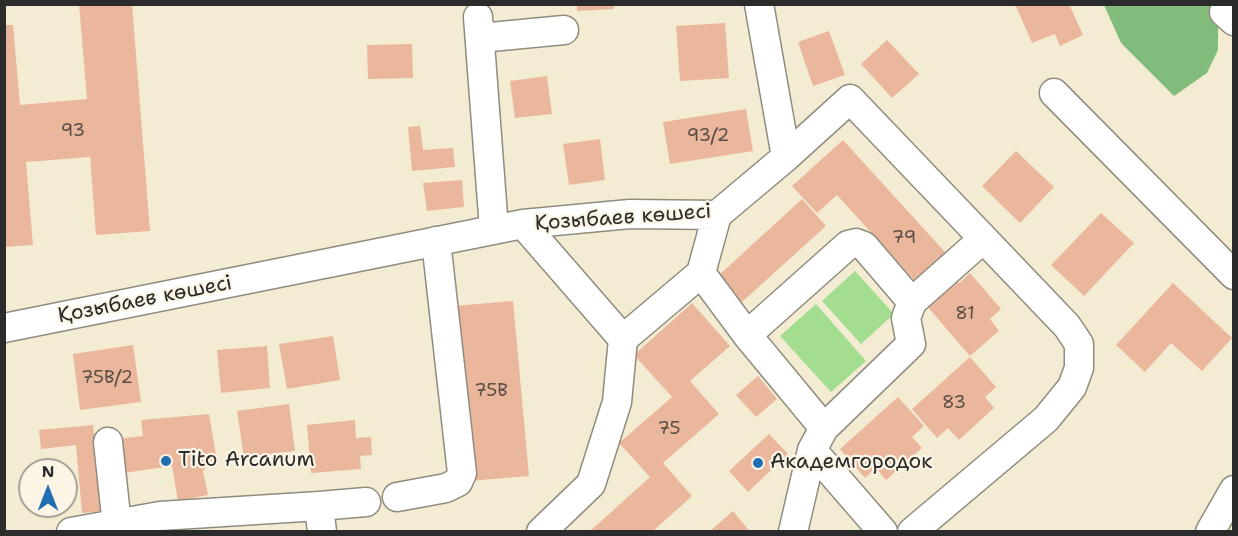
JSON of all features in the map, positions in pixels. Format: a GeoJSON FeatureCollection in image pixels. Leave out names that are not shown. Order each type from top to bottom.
{"type":"FeatureCollection","features":[{"type":"Feature","properties":{"kind":"street"},"geometry":{"type":"LineString","coordinates":[[759,4],[786,157]]}},
{"type":"Feature","properties":{"kind":"street"},"geometry":{"type":"LineString","coordinates":[[494,229],[479,28],[564,30]]}},
{"type":"Feature","properties":{"kind":"street"},"geometry":{"type":"LineString","coordinates":[[1054,93],[1233,275]]}},
{"type":"Feature","properties":{"kind":"street","name":"Қозыбаев көшесі"},"geometry":{"type":"LineString","coordinates":[[4,328],[523,224],[630,214],[717,215],[850,99],[1074,335],[1079,344],[1079,368],[1072,387],[1046,419],[912,531]]}},
{"type":"Feature","properties":{"kind":"street"},"geometry":{"type":"LineString","coordinates":[[622,339],[701,273],[717,215]]}},
{"type":"Feature","properties":{"kind":"street"},"geometry":{"type":"LineString","coordinates":[[523,224],[622,339],[617,402],[591,484],[541,531]]}},
{"type":"Feature","properties":{"kind":"street"},"geometry":{"type":"LineString","coordinates":[[793,531],[818,439],[911,344],[906,318],[912,302],[983,239]]}},
{"type":"Feature","properties":{"kind":"street"},"geometry":{"type":"LineString","coordinates":[[397,497],[446,488],[458,482],[462,473],[436,241]]}},
{"type":"Feature","properties":{"kind":"street"},"geometry":{"type":"LineString","coordinates":[[747,335],[848,245],[856,243],[864,246],[912,302]]}},
{"type":"Feature","properties":{"kind":"street"},"geometry":{"type":"LineString","coordinates":[[701,273],[884,531]]}},
{"type":"Feature","properties":{"kind":"street"},"geometry":{"type":"LineString","coordinates":[[108,442],[117,525]]}},
{"type":"Feature","properties":{"kind":"street"},"geometry":{"type":"LineString","coordinates":[[1210,531],[1233,490]]}},
{"type":"Feature","properties":{"kind":"street"},"geometry":{"type":"LineString","coordinates":[[71,531],[160,516],[320,519],[366,502]]}},
{"type":"Feature","properties":{"kind":"green space"},"geometry":{"type":"Polygon","coordinates":[[[1104,5],[1214,5],[1218,17],[1218,50],[1207,73],[1174,96],[1121,43],[1104,5]]]}},
{"type":"Feature","properties":{"kind":"green space"},"geometry":{"type":"Polygon","coordinates":[[[855,271],[894,314],[861,344],[822,301],[855,271]]]}},
{"type":"Feature","properties":{"kind":"green space"},"geometry":{"type":"Polygon","coordinates":[[[816,304],[866,361],[831,392],[780,336],[816,304]]]}},
{"type":"Feature","properties":{"kind":"building"},"geometry":{"type":"Polygon","coordinates":[[[79,4],[132,4],[150,231],[96,235],[90,157],[26,162],[33,245],[4,247],[4,25],[13,25],[20,105],[87,99],[79,4]]]}},
{"type":"Feature","properties":{"kind":"building"},"geometry":{"type":"Polygon","coordinates":[[[577,4],[614,4],[614,9],[577,11],[577,4]]]}},
{"type":"Feature","properties":{"kind":"building"},"geometry":{"type":"Polygon","coordinates":[[[1015,4],[1060,4],[1061,6],[1069,4],[1083,35],[1060,46],[1055,34],[1032,43],[1015,4]]]}},
{"type":"Feature","properties":{"kind":"building"},"geometry":{"type":"Polygon","coordinates":[[[725,23],[729,78],[680,81],[676,26],[725,23]]]}},
{"type":"Feature","properties":{"kind":"building"},"geometry":{"type":"Polygon","coordinates":[[[829,31],[845,75],[813,86],[798,42],[829,31]]]}},
{"type":"Feature","properties":{"kind":"building"},"geometry":{"type":"Polygon","coordinates":[[[887,40],[919,74],[892,98],[861,64],[887,40]]]}},
{"type":"Feature","properties":{"kind":"building"},"geometry":{"type":"Polygon","coordinates":[[[412,44],[413,78],[368,79],[367,45],[412,44]]]}},
{"type":"Feature","properties":{"kind":"building"},"geometry":{"type":"Polygon","coordinates":[[[547,76],[552,114],[515,118],[510,81],[547,76]]]}},
{"type":"Feature","properties":{"kind":"building"},"geometry":{"type":"Polygon","coordinates":[[[746,109],[753,151],[670,164],[663,122],[746,109]]]}},
{"type":"Feature","properties":{"kind":"building"},"geometry":{"type":"Polygon","coordinates":[[[420,126],[423,150],[453,148],[455,167],[412,171],[408,127],[420,126]]]}},
{"type":"Feature","properties":{"kind":"building"},"geometry":{"type":"Polygon","coordinates":[[[600,139],[605,180],[569,185],[563,144],[600,139]]]}},
{"type":"Feature","properties":{"kind":"building"},"geometry":{"type":"Polygon","coordinates":[[[843,140],[955,263],[924,291],[837,195],[817,213],[792,186],[843,140]]]}},
{"type":"Feature","properties":{"kind":"building"},"geometry":{"type":"Polygon","coordinates":[[[1016,151],[1054,187],[1020,223],[982,186],[1016,151]]]}},
{"type":"Feature","properties":{"kind":"building"},"geometry":{"type":"Polygon","coordinates":[[[462,180],[464,207],[427,211],[423,183],[462,180]]]}},
{"type":"Feature","properties":{"kind":"building"},"geometry":{"type":"Polygon","coordinates":[[[802,199],[826,226],[742,302],[718,276],[802,199]]]}},
{"type":"Feature","properties":{"kind":"building"},"geometry":{"type":"Polygon","coordinates":[[[1101,213],[1134,243],[1084,296],[1051,265],[1101,213]]]}},
{"type":"Feature","properties":{"kind":"building"},"geometry":{"type":"Polygon","coordinates":[[[949,271],[959,283],[970,273],[1001,309],[990,319],[999,331],[970,356],[919,297],[949,271]]]}},
{"type":"Feature","properties":{"kind":"building"},"geometry":{"type":"Polygon","coordinates":[[[1173,283],[1232,338],[1202,371],[1171,343],[1145,372],[1116,345],[1173,283]]]}},
{"type":"Feature","properties":{"kind":"building"},"geometry":{"type":"Polygon","coordinates":[[[513,301],[529,476],[469,481],[454,306],[513,301]]]}},
{"type":"Feature","properties":{"kind":"building"},"geometry":{"type":"Polygon","coordinates":[[[692,303],[730,346],[690,381],[719,414],[663,463],[692,496],[652,532],[589,532],[650,477],[619,443],[672,397],[634,355],[692,303]]]}},
{"type":"Feature","properties":{"kind":"building"},"geometry":{"type":"Polygon","coordinates":[[[333,336],[340,380],[287,389],[279,344],[333,336]]]}},
{"type":"Feature","properties":{"kind":"building"},"geometry":{"type":"Polygon","coordinates":[[[133,345],[141,402],[80,410],[73,354],[133,345]]]}},
{"type":"Feature","properties":{"kind":"building"},"geometry":{"type":"Polygon","coordinates":[[[267,346],[270,388],[221,393],[217,350],[267,346]]]}},
{"type":"Feature","properties":{"kind":"building"},"geometry":{"type":"Polygon","coordinates":[[[970,357],[996,387],[985,397],[994,408],[959,440],[948,428],[937,438],[912,409],[970,357]]]}},
{"type":"Feature","properties":{"kind":"building"},"geometry":{"type":"Polygon","coordinates":[[[758,376],[777,399],[756,417],[736,395],[758,376]]]}},
{"type":"Feature","properties":{"kind":"building"},"geometry":{"type":"Polygon","coordinates":[[[898,397],[924,426],[912,437],[922,448],[886,480],[876,468],[865,478],[840,449],[898,397]]]}},
{"type":"Feature","properties":{"kind":"building"},"geometry":{"type":"Polygon","coordinates":[[[289,404],[295,451],[244,457],[237,411],[289,404]]]}},
{"type":"Feature","properties":{"kind":"building","name":"Tito Arcanum"},"geometry":{"type":"Polygon","coordinates":[[[209,414],[216,455],[203,471],[208,495],[178,501],[172,466],[124,473],[116,439],[143,436],[141,420],[209,414]]]}},
{"type":"Feature","properties":{"kind":"building"},"geometry":{"type":"Polygon","coordinates":[[[355,420],[356,438],[371,437],[372,455],[360,456],[361,469],[311,473],[307,425],[355,420]]]}},
{"type":"Feature","properties":{"kind":"building"},"geometry":{"type":"Polygon","coordinates":[[[93,425],[102,511],[82,513],[76,445],[41,449],[39,430],[93,425]]]}},
{"type":"Feature","properties":{"kind":"building","name":"Академгородок"},"geometry":{"type":"Polygon","coordinates":[[[769,434],[788,454],[748,492],[729,471],[769,434]]]}},
{"type":"Feature","properties":{"kind":"building"},"geometry":{"type":"Polygon","coordinates":[[[733,511],[750,532],[709,532],[733,511]]]}},
{"type":"Feature","properties":{"kind":"place","name":"Tito Arcanum"},"geometry":{"type":"Point","coordinates":[166,461]}},
{"type":"Feature","properties":{"kind":"place","name":"Академгородок"},"geometry":{"type":"Point","coordinates":[758,463]}}]}
